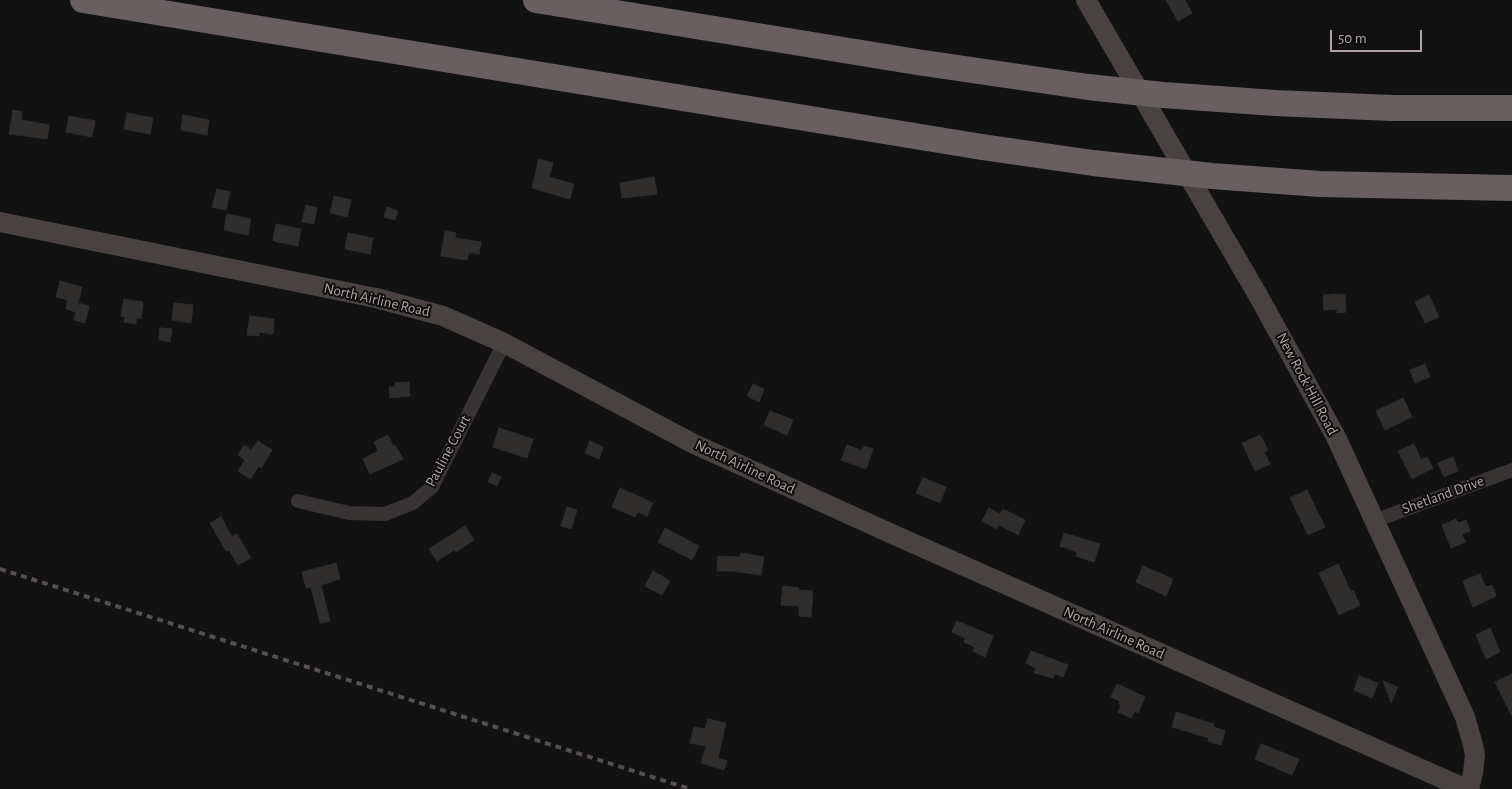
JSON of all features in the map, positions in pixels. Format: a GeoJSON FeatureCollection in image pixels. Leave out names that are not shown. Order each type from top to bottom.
{"type":"FeatureCollection","features":[{"type":"Feature","properties":{"kind":"highway"},"geometry":{"type":"LineString","coordinates":[[83,0],[962,144],[1093,163],[1212,176],[1320,184],[1512,188]]}},
{"type":"Feature","properties":{"kind":"highway"},"geometry":{"type":"LineString","coordinates":[[536,0],[917,62],[1088,87],[1231,100],[1392,108],[1512,108]]}},
{"type":"Feature","properties":{"kind":"highway"},"geometry":{"type":"LineString","coordinates":[[1392,108],[1415,99],[1437,94],[1512,91]]}},
{"type":"Feature","properties":{"kind":"main road","name":"New Rock Hill Road"},"geometry":{"type":"LineString","coordinates":[[1086,0],[1204,202],[1317,400],[1336,437],[1465,717],[1474,745],[1475,756],[1473,773],[1468,789]]}},
{"type":"Feature","properties":{"kind":"main road","name":"North Airline Road"},"geometry":{"type":"LineString","coordinates":[[0,222],[376,298],[443,316],[504,343],[694,444],[883,530],[1468,789]]}},
{"type":"Feature","properties":{"kind":"street","name":"Pauline Court"},"geometry":{"type":"LineString","coordinates":[[298,501],[349,514],[385,514],[413,503],[432,487],[504,343]]}},
{"type":"Feature","properties":{"kind":"street","name":"Shetland Drive"},"geometry":{"type":"LineString","coordinates":[[1374,521],[1512,470]]}},
{"type":"Feature","properties":{"kind":"building"},"geometry":{"type":"Polygon","coordinates":[[[1166,0],[1185,0],[1192,13],[1178,21],[1166,0]]]}},
{"type":"Feature","properties":{"kind":"building"},"geometry":{"type":"Polygon","coordinates":[[[13,110],[22,112],[21,120],[49,125],[47,139],[9,134],[13,110]]]}},
{"type":"Feature","properties":{"kind":"building"},"geometry":{"type":"Polygon","coordinates":[[[127,113],[153,118],[150,134],[124,129],[127,113]]]}},
{"type":"Feature","properties":{"kind":"building"},"geometry":{"type":"Polygon","coordinates":[[[183,115],[209,120],[207,135],[181,130],[183,115]]]}},
{"type":"Feature","properties":{"kind":"building"},"geometry":{"type":"Polygon","coordinates":[[[69,116],[95,121],[92,137],[66,132],[69,116]]]}},
{"type":"Feature","properties":{"kind":"building"},"geometry":{"type":"Polygon","coordinates":[[[539,159],[553,163],[549,177],[574,184],[570,199],[532,188],[539,159]]]}},
{"type":"Feature","properties":{"kind":"building"},"geometry":{"type":"Polygon","coordinates":[[[654,177],[657,194],[622,198],[620,183],[654,177]]]}},
{"type":"Feature","properties":{"kind":"building"},"geometry":{"type":"Polygon","coordinates":[[[217,189],[230,192],[226,210],[212,207],[217,189]]]}},
{"type":"Feature","properties":{"kind":"building"},"geometry":{"type":"Polygon","coordinates":[[[334,196],[351,200],[347,217],[330,213],[334,196]]]}},
{"type":"Feature","properties":{"kind":"building"},"geometry":{"type":"Polygon","coordinates":[[[306,205],[317,208],[314,224],[302,222],[306,205]]]}},
{"type":"Feature","properties":{"kind":"building"},"geometry":{"type":"Polygon","coordinates":[[[387,207],[398,211],[395,220],[384,217],[387,207]]]}},
{"type":"Feature","properties":{"kind":"building"},"geometry":{"type":"Polygon","coordinates":[[[227,214],[251,219],[248,235],[224,230],[227,214]]]}},
{"type":"Feature","properties":{"kind":"building"},"geometry":{"type":"Polygon","coordinates":[[[276,224],[301,229],[298,246],[273,241],[276,224]]]}},
{"type":"Feature","properties":{"kind":"building"},"geometry":{"type":"Polygon","coordinates":[[[445,231],[456,233],[455,238],[481,242],[479,254],[469,252],[467,260],[441,256],[445,231]]]}},
{"type":"Feature","properties":{"kind":"building"},"geometry":{"type":"Polygon","coordinates":[[[348,233],[373,238],[370,254],[345,249],[348,233]]]}},
{"type":"Feature","properties":{"kind":"building"},"geometry":{"type":"Polygon","coordinates":[[[60,281],[82,287],[76,312],[66,309],[68,300],[56,297],[60,281]]]}},
{"type":"Feature","properties":{"kind":"building"},"geometry":{"type":"Polygon","coordinates":[[[1323,295],[1345,295],[1346,312],[1337,313],[1337,309],[1324,310],[1323,295]]]}},
{"type":"Feature","properties":{"kind":"building"},"geometry":{"type":"Polygon","coordinates":[[[1429,295],[1439,317],[1425,323],[1415,302],[1429,295]]]}},
{"type":"Feature","properties":{"kind":"building"},"geometry":{"type":"Polygon","coordinates":[[[124,299],[143,302],[141,319],[136,318],[136,324],[124,322],[125,317],[121,316],[124,299]]]}},
{"type":"Feature","properties":{"kind":"building"},"geometry":{"type":"Polygon","coordinates":[[[78,303],[89,306],[85,323],[74,320],[78,303]]]}},
{"type":"Feature","properties":{"kind":"building"},"geometry":{"type":"Polygon","coordinates":[[[174,303],[193,305],[191,323],[172,320],[174,303]]]}},
{"type":"Feature","properties":{"kind":"building"},"geometry":{"type":"Polygon","coordinates":[[[250,316],[274,319],[273,334],[259,332],[259,336],[247,335],[250,316]]]}},
{"type":"Feature","properties":{"kind":"building"},"geometry":{"type":"Polygon","coordinates":[[[160,328],[172,329],[170,342],[159,340],[160,328]]]}},
{"type":"Feature","properties":{"kind":"building"},"geometry":{"type":"Polygon","coordinates":[[[1425,364],[1430,377],[1415,383],[1410,370],[1425,364]]]}},
{"type":"Feature","properties":{"kind":"building"},"geometry":{"type":"Polygon","coordinates":[[[409,382],[410,396],[390,398],[389,387],[395,387],[395,383],[409,382]]]}},
{"type":"Feature","properties":{"kind":"building"},"geometry":{"type":"Polygon","coordinates":[[[753,384],[764,389],[759,402],[747,396],[753,384]]]}},
{"type":"Feature","properties":{"kind":"building"},"geometry":{"type":"Polygon","coordinates":[[[1403,398],[1412,417],[1385,430],[1376,411],[1403,398]]]}},
{"type":"Feature","properties":{"kind":"building"},"geometry":{"type":"Polygon","coordinates":[[[770,411],[793,420],[787,435],[764,425],[770,411]]]}},
{"type":"Feature","properties":{"kind":"building"},"geometry":{"type":"Polygon","coordinates":[[[499,428],[533,439],[527,458],[493,447],[499,428]]]}},
{"type":"Feature","properties":{"kind":"building"},"geometry":{"type":"Polygon","coordinates":[[[388,435],[393,446],[395,445],[403,459],[370,474],[363,459],[378,451],[374,442],[388,435]]]}},
{"type":"Feature","properties":{"kind":"building"},"geometry":{"type":"Polygon","coordinates":[[[1260,435],[1268,450],[1264,452],[1270,464],[1255,471],[1242,443],[1260,435]]]}},
{"type":"Feature","properties":{"kind":"building"},"geometry":{"type":"Polygon","coordinates":[[[258,441],[272,450],[261,468],[259,466],[250,479],[238,471],[245,460],[238,455],[244,445],[251,450],[258,441]]]}},
{"type":"Feature","properties":{"kind":"building"},"geometry":{"type":"Polygon","coordinates":[[[590,441],[603,447],[599,459],[585,453],[590,441]]]}},
{"type":"Feature","properties":{"kind":"building"},"geometry":{"type":"Polygon","coordinates":[[[1414,444],[1421,460],[1427,457],[1433,468],[1412,479],[1398,451],[1414,444]]]}},
{"type":"Feature","properties":{"kind":"building"},"geometry":{"type":"Polygon","coordinates":[[[847,445],[862,451],[864,446],[873,449],[866,469],[841,460],[847,445]]]}},
{"type":"Feature","properties":{"kind":"building"},"geometry":{"type":"Polygon","coordinates":[[[1453,457],[1458,471],[1444,477],[1438,463],[1453,457]]]}},
{"type":"Feature","properties":{"kind":"building"},"geometry":{"type":"Polygon","coordinates":[[[492,473],[501,477],[497,486],[488,482],[492,473]]]}},
{"type":"Feature","properties":{"kind":"building"},"geometry":{"type":"Polygon","coordinates":[[[923,478],[946,487],[940,503],[916,493],[923,478]]]}},
{"type":"Feature","properties":{"kind":"building"},"geometry":{"type":"Polygon","coordinates":[[[620,488],[653,503],[647,516],[638,512],[635,517],[612,507],[620,488]]]}},
{"type":"Feature","properties":{"kind":"building"},"geometry":{"type":"Polygon","coordinates":[[[1307,490],[1325,527],[1308,535],[1290,498],[1307,490]]]}},
{"type":"Feature","properties":{"kind":"building"},"geometry":{"type":"Polygon","coordinates":[[[567,507],[577,510],[571,529],[561,526],[567,507]]]}},
{"type":"Feature","properties":{"kind":"building"},"geometry":{"type":"Polygon","coordinates":[[[989,508],[1000,514],[1003,509],[1025,520],[1018,535],[999,525],[997,529],[982,521],[989,508]]]}},
{"type":"Feature","properties":{"kind":"building"},"geometry":{"type":"Polygon","coordinates":[[[221,517],[232,537],[237,534],[251,558],[238,565],[229,550],[226,551],[210,523],[221,517]]]}},
{"type":"Feature","properties":{"kind":"building"},"geometry":{"type":"Polygon","coordinates":[[[1456,519],[1458,523],[1466,520],[1470,531],[1462,534],[1465,542],[1451,548],[1442,525],[1456,519]]]}},
{"type":"Feature","properties":{"kind":"building"},"geometry":{"type":"Polygon","coordinates":[[[465,526],[474,540],[456,552],[454,550],[437,561],[429,549],[465,526]]]}},
{"type":"Feature","properties":{"kind":"building"},"geometry":{"type":"Polygon","coordinates":[[[665,528],[699,546],[692,560],[658,542],[665,528]]]}},
{"type":"Feature","properties":{"kind":"building"},"geometry":{"type":"Polygon","coordinates":[[[1064,533],[1100,544],[1094,562],[1076,556],[1077,552],[1060,546],[1064,533]]]}},
{"type":"Feature","properties":{"kind":"building"},"geometry":{"type":"Polygon","coordinates":[[[741,553],[764,557],[761,575],[717,571],[718,556],[740,557],[741,553]]]}},
{"type":"Feature","properties":{"kind":"building"},"geometry":{"type":"Polygon","coordinates":[[[336,563],[340,579],[321,585],[330,621],[320,623],[311,587],[306,588],[302,572],[336,563]]]}},
{"type":"Feature","properties":{"kind":"building"},"geometry":{"type":"Polygon","coordinates":[[[1338,564],[1351,592],[1353,590],[1360,605],[1339,615],[1319,573],[1338,564]]]}},
{"type":"Feature","properties":{"kind":"building"},"geometry":{"type":"Polygon","coordinates":[[[1143,566],[1173,579],[1166,596],[1136,582],[1143,566]]]}},
{"type":"Feature","properties":{"kind":"building"},"geometry":{"type":"Polygon","coordinates":[[[653,571],[670,581],[662,595],[645,586],[653,571]]]}},
{"type":"Feature","properties":{"kind":"building"},"geometry":{"type":"Polygon","coordinates":[[[1480,574],[1486,587],[1492,585],[1496,596],[1473,607],[1463,581],[1480,574]]]}},
{"type":"Feature","properties":{"kind":"building"},"geometry":{"type":"Polygon","coordinates":[[[783,586],[813,591],[811,617],[799,616],[799,606],[781,605],[783,586]]]}},
{"type":"Feature","properties":{"kind":"building"},"geometry":{"type":"Polygon","coordinates":[[[957,621],[993,636],[985,657],[973,651],[975,647],[964,642],[965,638],[952,632],[957,621]]]}},
{"type":"Feature","properties":{"kind":"building"},"geometry":{"type":"Polygon","coordinates":[[[1490,628],[1500,652],[1486,659],[1476,635],[1490,628]]]}},
{"type":"Feature","properties":{"kind":"building"},"geometry":{"type":"Polygon","coordinates":[[[1031,651],[1068,665],[1063,677],[1055,674],[1053,678],[1034,673],[1036,668],[1026,663],[1031,651]]]}},
{"type":"Feature","properties":{"kind":"building"},"geometry":{"type":"Polygon","coordinates":[[[1512,674],[1512,716],[1495,682],[1512,674]]]}},
{"type":"Feature","properties":{"kind":"building"},"geometry":{"type":"Polygon","coordinates":[[[1359,676],[1378,683],[1372,698],[1354,690],[1359,676]]]}},
{"type":"Feature","properties":{"kind":"building"},"geometry":{"type":"Polygon","coordinates":[[[1383,681],[1398,687],[1391,703],[1383,681]]]}},
{"type":"Feature","properties":{"kind":"building"},"geometry":{"type":"Polygon","coordinates":[[[1117,684],[1145,697],[1138,713],[1135,711],[1131,718],[1118,712],[1121,705],[1119,704],[1120,701],[1111,697],[1117,684]]]}},
{"type":"Feature","properties":{"kind":"building"},"geometry":{"type":"Polygon","coordinates":[[[1176,712],[1214,724],[1213,727],[1225,731],[1221,745],[1208,741],[1209,738],[1172,727],[1176,712]]]}},
{"type":"Feature","properties":{"kind":"building"},"geometry":{"type":"Polygon","coordinates":[[[708,719],[726,723],[718,758],[727,761],[724,770],[701,763],[706,746],[690,743],[694,727],[705,729],[708,719]]]}},
{"type":"Feature","properties":{"kind":"building"},"geometry":{"type":"Polygon","coordinates":[[[1261,744],[1299,759],[1292,775],[1255,759],[1261,744]]]}},
{"type":"Feature","properties":{"kind":"railway"},"geometry":{"type":"LineString","coordinates":[[0,569],[690,789]]}}]}
